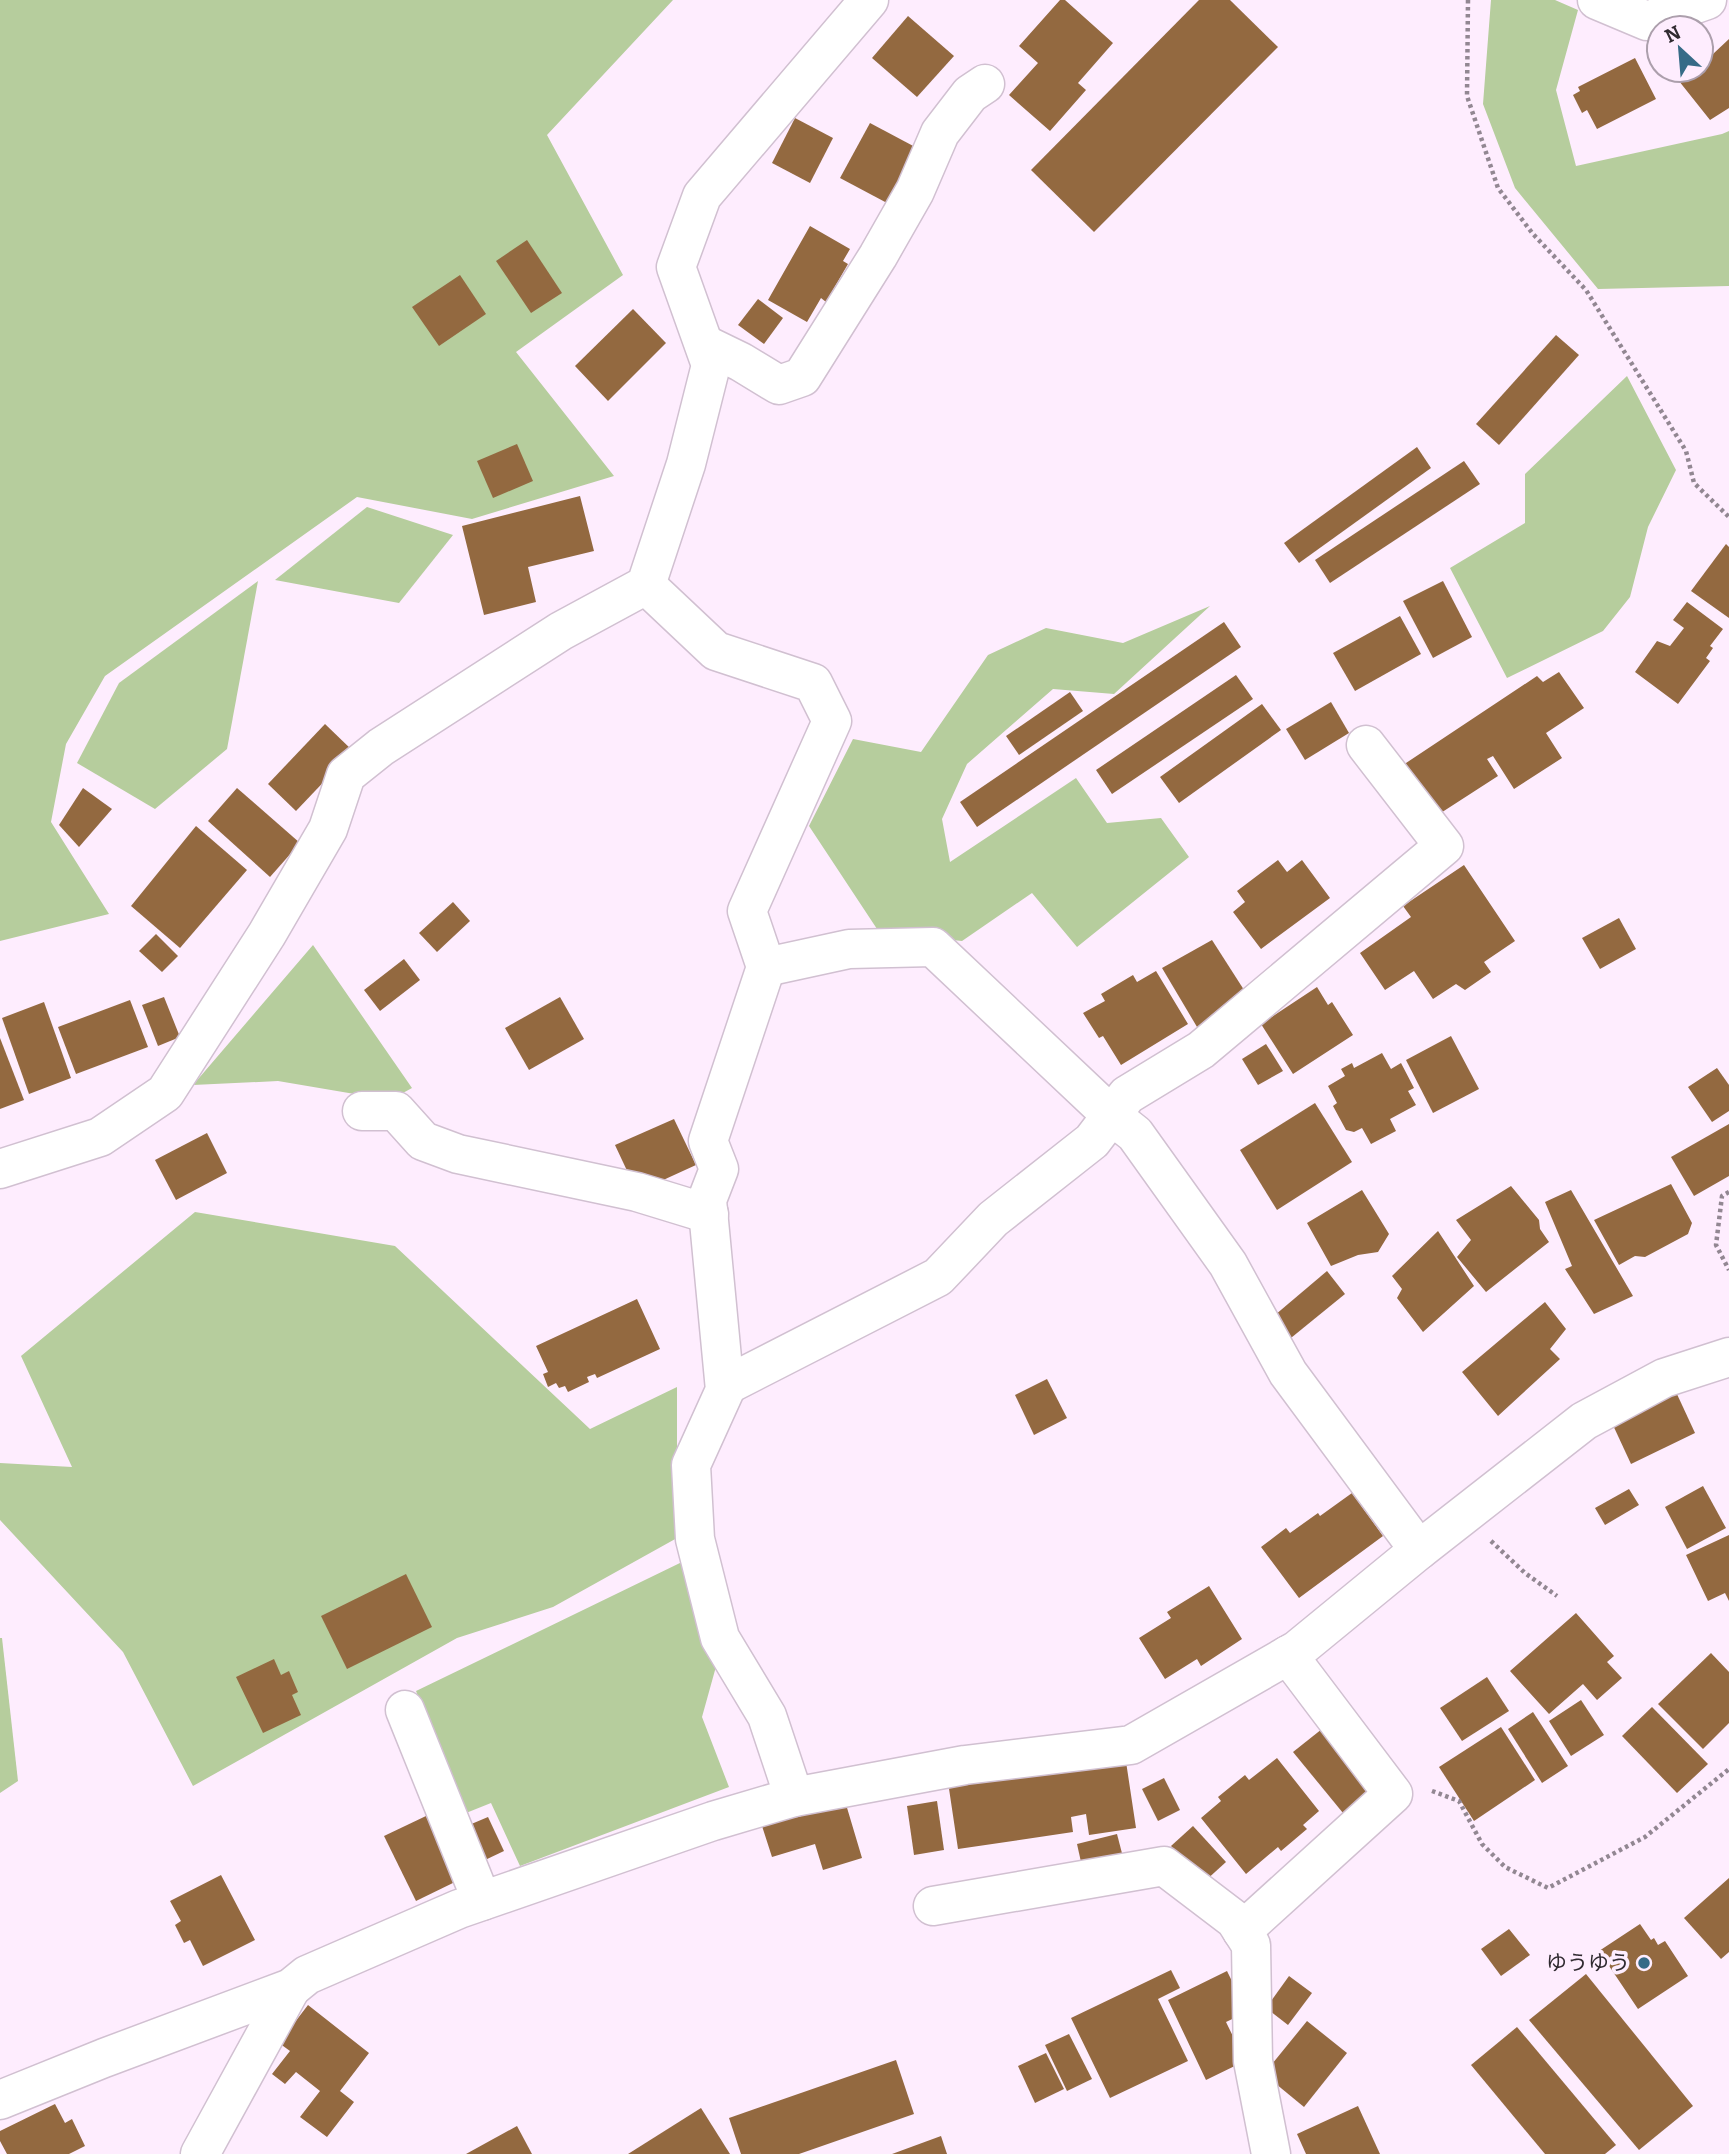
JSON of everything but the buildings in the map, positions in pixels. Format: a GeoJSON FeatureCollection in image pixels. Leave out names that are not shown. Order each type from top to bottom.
{"type":"FeatureCollection","features":[{"type":"Feature","properties":{"kind":"street"},"geometry":{"type":"LineString","coordinates":[[0,1169],[100,1137],[165,1093],[267,934],[328,829],[346,775],[381,747],[561,631],[646,585],[686,464],[711,365],[676,267],[702,196],[869,0]]}},
{"type":"Feature","properties":{"kind":"street"},"geometry":{"type":"LineString","coordinates":[[1597,0],[1647,21],[1707,0]]}},
{"type":"Feature","properties":{"kind":"street"},"geometry":{"type":"LineString","coordinates":[[704,344],[741,362],[779,386],[802,377],[909,202],[940,133],[970,94],[985,84]]}},
{"type":"Feature","properties":{"kind":"street"},"geometry":{"type":"LineString","coordinates":[[646,585],[716,651],[813,683],[832,721],[747,911],[766,967],[708,1141],[719,1169],[707,1200],[725,1390],[691,1465],[695,1539],[720,1638],[767,1716],[794,1797]]}},
{"type":"Feature","properties":{"kind":"street"},"geometry":{"type":"LineString","coordinates":[[724,1386],[938,1277],[993,1219],[1092,1141],[1127,1095],[1201,1050],[1444,846],[1366,745]]}},
{"type":"Feature","properties":{"kind":"street"},"geometry":{"type":"LineString","coordinates":[[766,967],[849,949],[933,947],[1111,1115],[1135,1134],[1228,1264],[1288,1373],[1419,1550]]}},
{"type":"Feature","properties":{"kind":"street"},"geometry":{"type":"LineString","coordinates":[[362,1111],[396,1111],[423,1141],[458,1154],[637,1192],[709,1214]]}},
{"type":"Feature","properties":{"kind":"street"},"geometry":{"type":"LineString","coordinates":[[0,2099],[104,2057],[291,1988],[307,1975],[482,1901],[713,1821],[794,1797],[965,1765],[1131,1745],[1288,1655],[1584,1421],[1664,1378],[1729,1357]]}},
{"type":"Feature","properties":{"kind":"street"},"geometry":{"type":"LineString","coordinates":[[1242,1931],[1393,1794],[1288,1655]]}},
{"type":"Feature","properties":{"kind":"street"},"geometry":{"type":"LineString","coordinates":[[405,1710],[482,1901]]}},
{"type":"Feature","properties":{"kind":"street"},"geometry":{"type":"LineString","coordinates":[[933,1906],[1164,1866],[1235,1920],[1251,1945],[1253,2061],[1271,2154]]}},
{"type":"Feature","properties":{"kind":"street"},"geometry":{"type":"LineString","coordinates":[[200,2154],[291,1988]]}},
{"type":"Feature","properties":{"kind":"path"},"geometry":{"type":"LineString","coordinates":[[1468,0],[1467,96],[1498,188],[1533,234],[1586,290],[1686,451],[1694,483],[1729,517]]}},
{"type":"Feature","properties":{"kind":"path"},"geometry":{"type":"LineString","coordinates":[[1729,1192],[1722,1196],[1716,1245],[1729,1270]]}},
{"type":"Feature","properties":{"kind":"path"},"geometry":{"type":"LineString","coordinates":[[1490,1540],[1525,1573],[1558,1596]]}},
{"type":"Feature","properties":{"kind":"path"},"geometry":{"type":"LineString","coordinates":[[1393,1794],[1434,1791],[1459,1801],[1482,1844],[1505,1867],[1548,1888],[1644,1837],[1729,1769]]}},
{"type":"Feature","properties":{"kind":"green space"},"geometry":{"type":"Polygon","coordinates":[[[0,0],[673,0],[547,135],[623,275],[516,352],[614,476],[472,519],[357,497],[105,676],[66,744],[51,822],[109,914],[0,941],[0,0]]]}},
{"type":"Feature","properties":{"kind":"green space"},"geometry":{"type":"Polygon","coordinates":[[[1491,0],[1555,0],[1578,10],[1556,90],[1576,166],[1729,131],[1729,286],[1598,289],[1515,188],[1483,104],[1491,0]]]}},
{"type":"Feature","properties":{"kind":"green space"},"geometry":{"type":"Polygon","coordinates":[[[1627,376],[1676,470],[1648,527],[1630,597],[1603,631],[1507,678],[1450,568],[1525,523],[1525,474],[1627,376]]]}},
{"type":"Feature","properties":{"kind":"green space"},"geometry":{"type":"Polygon","coordinates":[[[367,507],[453,535],[399,603],[275,580],[367,507]]]}},
{"type":"Feature","properties":{"kind":"green space"},"geometry":{"type":"Polygon","coordinates":[[[258,581],[227,749],[155,809],[77,763],[119,683],[258,581]]]}},
{"type":"Feature","properties":{"kind":"green space"},"geometry":{"type":"Polygon","coordinates":[[[1210,606],[1114,694],[1053,689],[967,764],[942,819],[950,862],[1076,778],[1107,823],[1161,818],[1189,857],[1077,947],[1032,893],[962,941],[879,932],[809,826],[853,739],[921,752],[988,655],[1046,628],[1123,643],[1210,606]]]}},
{"type":"Feature","properties":{"kind":"green space"},"geometry":{"type":"Polygon","coordinates":[[[313,945],[412,1088],[390,1100],[278,1081],[193,1085],[313,945]]]}},
{"type":"Feature","properties":{"kind":"green space"},"geometry":{"type":"Polygon","coordinates":[[[195,1212],[395,1246],[590,1429],[677,1387],[677,1538],[553,1607],[457,1638],[193,1786],[123,1652],[0,1520],[0,1463],[72,1467],[21,1356],[195,1212]]]}},
{"type":"Feature","properties":{"kind":"green space"},"geometry":{"type":"Polygon","coordinates":[[[682,1562],[717,1663],[702,1717],[729,1787],[520,1866],[491,1803],[466,1813],[416,1691],[682,1562]]]}},
{"type":"Feature","properties":{"kind":"green space"},"geometry":{"type":"Polygon","coordinates":[[[0,1638],[18,1781],[0,1793],[0,1638]]]}},
{"type":"Feature","properties":{"kind":"place","name":"ゆうゆう"},"geometry":{"type":"Point","coordinates":[1644,1963]}}]}
